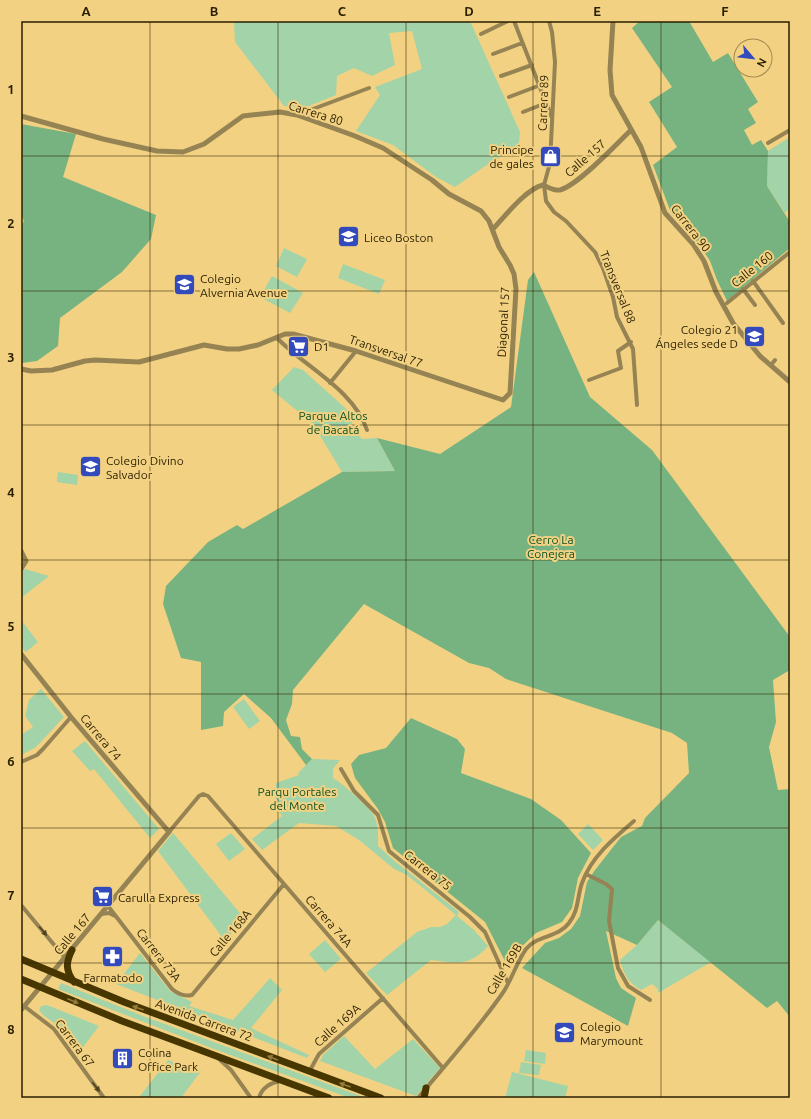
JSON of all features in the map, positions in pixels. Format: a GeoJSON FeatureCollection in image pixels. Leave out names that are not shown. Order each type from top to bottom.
{"type":"FeatureCollection","features":[{"type":"Feature","properties":{"kind":"highway"},"geometry":{"type":"LineString","coordinates":[[72,950],[66,966],[68,974],[74,982]]}},
{"type":"Feature","properties":{"kind":"highway","name":"Avenida Carrera 72"},"geometry":{"type":"LineString","coordinates":[[21,959],[124,1002],[381,1098]]}},
{"type":"Feature","properties":{"kind":"highway"},"geometry":{"type":"LineString","coordinates":[[21,979],[215,1056],[329,1098]]}},
{"type":"Feature","properties":{"kind":"highway"},"geometry":{"type":"LineString","coordinates":[[424,1098],[426,1088]]}},
{"type":"Feature","properties":{"kind":"street"},"geometry":{"type":"LineString","coordinates":[[481,34],[508,21]]}},
{"type":"Feature","properties":{"kind":"street"},"geometry":{"type":"LineString","coordinates":[[514,21],[532,65],[538,86],[553,120]]}},
{"type":"Feature","properties":{"kind":"street","name":"Carrera 89"},"geometry":{"type":"LineString","coordinates":[[544,185],[550,163],[555,62],[552,32],[549,21]]}},
{"type":"Feature","properties":{"kind":"street","name":"Carrera 90"},"geometry":{"type":"LineString","coordinates":[[613,21],[610,70],[611,88],[615,101],[641,148],[665,213],[699,253],[716,292],[733,323],[760,356],[790,382]]}},
{"type":"Feature","properties":{"kind":"street"},"geometry":{"type":"LineString","coordinates":[[494,54],[522,42]]}},
{"type":"Feature","properties":{"kind":"street"},"geometry":{"type":"LineString","coordinates":[[501,76],[532,65]]}},
{"type":"Feature","properties":{"kind":"street"},"geometry":{"type":"LineString","coordinates":[[509,98],[538,86]]}},
{"type":"Feature","properties":{"kind":"street"},"geometry":{"type":"LineString","coordinates":[[297,115],[369,88]]}},
{"type":"Feature","properties":{"kind":"street"},"geometry":{"type":"LineString","coordinates":[[523,112],[546,103]]}},
{"type":"Feature","properties":{"kind":"street","name":"Carrera 80"},"geometry":{"type":"LineString","coordinates":[[21,116],[104,139],[157,151],[182,152],[204,144],[243,116],[280,112],[297,115],[355,136],[400,159],[449,194],[481,211],[493,229]]}},
{"type":"Feature","properties":{"kind":"street","name":"Calle 157"},"geometry":{"type":"LineString","coordinates":[[544,185],[556,190],[561,190],[571,184],[631,130]]}},
{"type":"Feature","properties":{"kind":"street"},"geometry":{"type":"LineString","coordinates":[[768,143],[790,130]]}},
{"type":"Feature","properties":{"kind":"street"},"geometry":{"type":"LineString","coordinates":[[493,229],[529,192],[540,185],[544,185]]}},
{"type":"Feature","properties":{"kind":"street","name":"Transversal 88"},"geometry":{"type":"LineString","coordinates":[[544,185],[548,206],[566,221],[595,252],[612,293],[617,317],[631,342],[637,405]]}},
{"type":"Feature","properties":{"kind":"street","name":"Diagonal 157"},"geometry":{"type":"LineString","coordinates":[[493,229],[499,247],[514,274],[516,289],[516,320],[508,396]]}},
{"type":"Feature","properties":{"kind":"street","name":"Calle 160"},"geometry":{"type":"LineString","coordinates":[[726,303],[790,252]]}},
{"type":"Feature","properties":{"kind":"street"},"geometry":{"type":"LineString","coordinates":[[753,282],[783,323]]}},
{"type":"Feature","properties":{"kind":"street"},"geometry":{"type":"LineString","coordinates":[[743,289],[755,305]]}},
{"type":"Feature","properties":{"kind":"street","name":"Transversal 77"},"geometry":{"type":"LineString","coordinates":[[21,369],[31,371],[52,370],[85,361],[95,360],[127,363],[139,362],[204,345],[227,349],[239,349],[258,345],[285,334],[299,334],[356,351],[503,400],[508,396]]}},
{"type":"Feature","properties":{"kind":"street"},"geometry":{"type":"LineString","coordinates":[[277,338],[290,351],[330,383],[358,410],[367,430]]}},
{"type":"Feature","properties":{"kind":"street","name":"Transversal 88"},"geometry":{"type":"LineString","coordinates":[[589,380],[619,370],[622,365],[618,352],[631,342]]}},
{"type":"Feature","properties":{"kind":"street"},"geometry":{"type":"LineString","coordinates":[[330,383],[356,351]]}},
{"type":"Feature","properties":{"kind":"street"},"geometry":{"type":"LineString","coordinates":[[771,365],[775,360]]}},
{"type":"Feature","properties":{"kind":"street"},"geometry":{"type":"LineString","coordinates":[[21,551],[26,558],[25,564],[21,569]]}},
{"type":"Feature","properties":{"kind":"street","name":"Carrera 74"},"geometry":{"type":"LineString","coordinates":[[21,654],[71,717],[169,832]]}},
{"type":"Feature","properties":{"kind":"street"},"geometry":{"type":"LineString","coordinates":[[21,762],[37,755],[71,717]]}},
{"type":"Feature","properties":{"kind":"street","name":"Carrera 75"},"geometry":{"type":"LineString","coordinates":[[340,769],[354,792],[378,815],[389,852],[470,917],[485,932],[508,983]]}},
{"type":"Feature","properties":{"kind":"street","name":"Carrera 74A"},"geometry":{"type":"LineString","coordinates":[[199,796],[203,794],[208,796],[443,1068]]}},
{"type":"Feature","properties":{"kind":"street","name":"Calle 167"},"geometry":{"type":"LineString","coordinates":[[23,1008],[199,796]]}},
{"type":"Feature","properties":{"kind":"street","name":"Calle 169B"},"geometry":{"type":"LineString","coordinates":[[418,1098],[501,996],[522,955],[531,944],[558,933],[570,922],[577,910],[580,888],[586,874],[597,857],[634,821]]}},
{"type":"Feature","properties":{"kind":"street"},"geometry":{"type":"LineString","coordinates":[[586,874],[606,884],[612,890],[609,921],[618,968],[628,986],[650,1000]]}},
{"type":"Feature","properties":{"kind":"street","name":"Calle 168A"},"geometry":{"type":"LineString","coordinates":[[192,995],[284,884]]}},
{"type":"Feature","properties":{"kind":"street"},"geometry":{"type":"LineString","coordinates":[[21,905],[65,958]]}},
{"type":"Feature","properties":{"kind":"street","name":"Carrera 73A"},"geometry":{"type":"LineString","coordinates":[[108,906],[172,989],[183,995],[192,995]]}},
{"type":"Feature","properties":{"kind":"street"},"geometry":{"type":"LineString","coordinates":[[101,914],[109,913],[116,916]]}},
{"type":"Feature","properties":{"kind":"street","name":"Calle 169A"},"geometry":{"type":"LineString","coordinates":[[309,1072],[319,1054],[383,998]]}},
{"type":"Feature","properties":{"kind":"street","name":"Carrera 67"},"geometry":{"type":"LineString","coordinates":[[23,1008],[54,1029],[104,1098]]}},
{"type":"Feature","properties":{"kind":"street"},"geometry":{"type":"LineString","coordinates":[[215,1056],[231,1070],[251,1098]]}},
{"type":"Feature","properties":{"kind":"street"},"geometry":{"type":"LineString","coordinates":[[259,1098],[260,1094],[268,1084],[282,1080]]}},
{"type":"Feature","properties":{"kind":"green space"},"geometry":{"type":"Polygon","coordinates":[[[234,21],[470,21],[520,132],[519,143],[509,153],[494,160],[455,187],[436,177],[393,145],[356,131],[380,95],[375,87],[422,69],[412,31],[389,33],[395,65],[372,76],[354,68],[337,76],[336,95],[304,108],[284,106],[235,42],[234,21]]]}},
{"type":"Feature","properties":{"kind":"green space"},"geometry":{"type":"Polygon","coordinates":[[[640,21],[689,21],[713,62],[728,53],[733,61],[733,78],[743,78],[758,102],[748,109],[756,123],[744,130],[752,145],[761,140],[768,151],[767,186],[790,222],[790,248],[727,301],[710,261],[699,244],[671,213],[653,165],[677,147],[649,102],[672,87],[632,28],[640,21]]]}},
{"type":"Feature","properties":{"kind":"green space"},"geometry":{"type":"Polygon","coordinates":[[[21,124],[76,134],[63,177],[156,215],[151,239],[122,272],[60,318],[58,346],[37,361],[22,363],[21,226],[24,221],[21,214],[21,124]]]}},
{"type":"Feature","properties":{"kind":"green space"},"geometry":{"type":"Polygon","coordinates":[[[790,137],[790,208],[785,213],[767,186],[768,151],[790,137]]]}},
{"type":"Feature","properties":{"kind":"green space"},"geometry":{"type":"Polygon","coordinates":[[[284,248],[307,259],[297,277],[276,266],[284,248]]]}},
{"type":"Feature","properties":{"kind":"green space"},"geometry":{"type":"Polygon","coordinates":[[[343,264],[385,280],[379,294],[338,278],[343,264]]]}},
{"type":"Feature","properties":{"kind":"green space","name":"Cerro La Conejera"},"geometry":{"type":"Polygon","coordinates":[[[534,272],[590,397],[652,450],[790,637],[790,670],[773,680],[776,722],[769,747],[778,790],[790,789],[790,1017],[777,1001],[767,1008],[658,920],[637,945],[606,931],[616,978],[621,988],[636,998],[628,1026],[522,968],[545,943],[559,938],[571,929],[580,916],[587,882],[595,870],[621,837],[642,826],[645,818],[689,773],[687,743],[672,733],[506,679],[489,668],[469,663],[364,604],[293,690],[292,704],[286,720],[291,736],[300,737],[302,749],[312,759],[306,765],[271,718],[244,694],[224,712],[223,726],[201,730],[201,662],[181,658],[163,604],[166,586],[208,542],[237,525],[243,529],[342,472],[395,471],[377,438],[440,454],[511,407],[528,280],[534,272]]]}},
{"type":"Feature","properties":{"kind":"green space"},"geometry":{"type":"Polygon","coordinates":[[[272,276],[303,293],[290,313],[260,297],[272,276]]]}},
{"type":"Feature","properties":{"kind":"green space","name":"Parque Altos de Bacatá"},"geometry":{"type":"Polygon","coordinates":[[[294,367],[303,370],[354,416],[351,426],[362,439],[377,438],[395,471],[342,472],[313,424],[272,390],[294,367]]]}},
{"type":"Feature","properties":{"kind":"green space"},"geometry":{"type":"Polygon","coordinates":[[[58,472],[78,475],[77,485],[57,482],[58,472]]]}},
{"type":"Feature","properties":{"kind":"green space"},"geometry":{"type":"Polygon","coordinates":[[[25,569],[49,576],[21,598],[21,572],[25,569]]]}},
{"type":"Feature","properties":{"kind":"green space"},"geometry":{"type":"Polygon","coordinates":[[[21,620],[38,642],[26,652],[21,647],[21,620]]]}},
{"type":"Feature","properties":{"kind":"green space"},"geometry":{"type":"Polygon","coordinates":[[[41,689],[64,717],[36,747],[21,755],[21,735],[33,727],[25,716],[29,700],[41,689]]]}},
{"type":"Feature","properties":{"kind":"green space"},"geometry":{"type":"Polygon","coordinates":[[[244,699],[260,721],[249,729],[233,707],[244,699]]]}},
{"type":"Feature","properties":{"kind":"green space"},"geometry":{"type":"Polygon","coordinates":[[[411,718],[457,739],[465,749],[461,773],[531,799],[561,820],[591,853],[578,878],[572,908],[562,922],[536,933],[515,953],[507,965],[485,922],[393,848],[385,822],[378,809],[355,778],[351,764],[359,755],[386,748],[411,718]]]}},
{"type":"Feature","properties":{"kind":"green space"},"geometry":{"type":"Polygon","coordinates":[[[85,741],[159,829],[150,838],[94,769],[90,771],[72,751],[85,741]]]}},
{"type":"Feature","properties":{"kind":"green space","name":"Parqu Portales del Monte"},"geometry":{"type":"Polygon","coordinates":[[[312,759],[340,760],[333,769],[333,778],[354,794],[373,814],[377,826],[378,846],[459,912],[457,916],[474,930],[488,946],[481,953],[462,962],[431,960],[387,995],[366,973],[417,932],[431,927],[440,927],[447,924],[456,915],[407,875],[394,869],[359,840],[336,826],[299,823],[262,850],[252,839],[282,816],[276,807],[276,783],[299,775],[298,773],[312,759]]]}},
{"type":"Feature","properties":{"kind":"green space"},"geometry":{"type":"Polygon","coordinates":[[[588,824],[603,840],[593,850],[578,834],[588,824]]]}},
{"type":"Feature","properties":{"kind":"green space"},"geometry":{"type":"Polygon","coordinates":[[[173,833],[244,918],[225,941],[158,851],[173,833]]]}},
{"type":"Feature","properties":{"kind":"green space"},"geometry":{"type":"Polygon","coordinates":[[[231,833],[245,849],[229,861],[216,844],[231,833]]]}},
{"type":"Feature","properties":{"kind":"green space"},"geometry":{"type":"Polygon","coordinates":[[[658,920],[711,962],[658,993],[658,989],[652,984],[641,990],[633,985],[625,974],[620,960],[637,945],[658,920]]]}},
{"type":"Feature","properties":{"kind":"green space"},"geometry":{"type":"Polygon","coordinates":[[[325,940],[341,959],[325,972],[309,954],[325,940]]]}},
{"type":"Feature","properties":{"kind":"green space"},"geometry":{"type":"Polygon","coordinates":[[[140,953],[170,991],[192,1002],[189,1006],[233,1020],[270,978],[282,990],[251,1028],[309,1055],[307,1058],[116,984],[140,953]]]}},
{"type":"Feature","properties":{"kind":"green space"},"geometry":{"type":"Polygon","coordinates":[[[61,983],[143,1016],[366,1098],[350,1098],[214,1049],[58,989],[61,983]]]}},
{"type":"Feature","properties":{"kind":"green space"},"geometry":{"type":"Polygon","coordinates":[[[47,1005],[99,1026],[78,1054],[53,1022],[39,1010],[41,1006],[47,1005]]]}},
{"type":"Feature","properties":{"kind":"green space"},"geometry":{"type":"Polygon","coordinates":[[[344,1036],[375,1069],[413,1039],[440,1068],[416,1096],[320,1061],[323,1055],[344,1036]]]}},
{"type":"Feature","properties":{"kind":"green space"},"geometry":{"type":"Polygon","coordinates":[[[526,1050],[546,1053],[545,1064],[524,1061],[526,1050]]]}},
{"type":"Feature","properties":{"kind":"green space"},"geometry":{"type":"Polygon","coordinates":[[[168,1060],[201,1071],[181,1098],[142,1098],[140,1096],[168,1060]]]}},
{"type":"Feature","properties":{"kind":"green space"},"geometry":{"type":"Polygon","coordinates":[[[521,1062],[541,1065],[539,1075],[519,1073],[521,1062]]]}},
{"type":"Feature","properties":{"kind":"green space"},"geometry":{"type":"Polygon","coordinates":[[[512,1072],[568,1086],[565,1098],[505,1098],[512,1072]]]}},
{"type":"Feature","properties":{"kind":"place","name":"Principe de gales"},"geometry":{"type":"Point","coordinates":[550,156]}},
{"type":"Feature","properties":{"kind":"place","name":"Liceo Boston"},"geometry":{"type":"Point","coordinates":[349,237]}},
{"type":"Feature","properties":{"kind":"place","name":"Colegio Alvernia Avenue"},"geometry":{"type":"Point","coordinates":[184,285]}},
{"type":"Feature","properties":{"kind":"place","name":"Colegio 21 Ángeles sede D"},"geometry":{"type":"Point","coordinates":[754,336]}},
{"type":"Feature","properties":{"kind":"place","name":"D1"},"geometry":{"type":"Point","coordinates":[298,346]}},
{"type":"Feature","properties":{"kind":"place","name":"Colegio Divino Salvador"},"geometry":{"type":"Point","coordinates":[90,467]}},
{"type":"Feature","properties":{"kind":"place","name":"Carulla Express"},"geometry":{"type":"Point","coordinates":[102,897]}},
{"type":"Feature","properties":{"kind":"place","name":"Farmatodo"},"geometry":{"type":"Point","coordinates":[113,956]}},
{"type":"Feature","properties":{"kind":"place","name":"Colegio Marymount"},"geometry":{"type":"Point","coordinates":[565,1033]}},
{"type":"Feature","properties":{"kind":"place","name":"Colina Office Park"},"geometry":{"type":"Point","coordinates":[123,1059]}}]}
